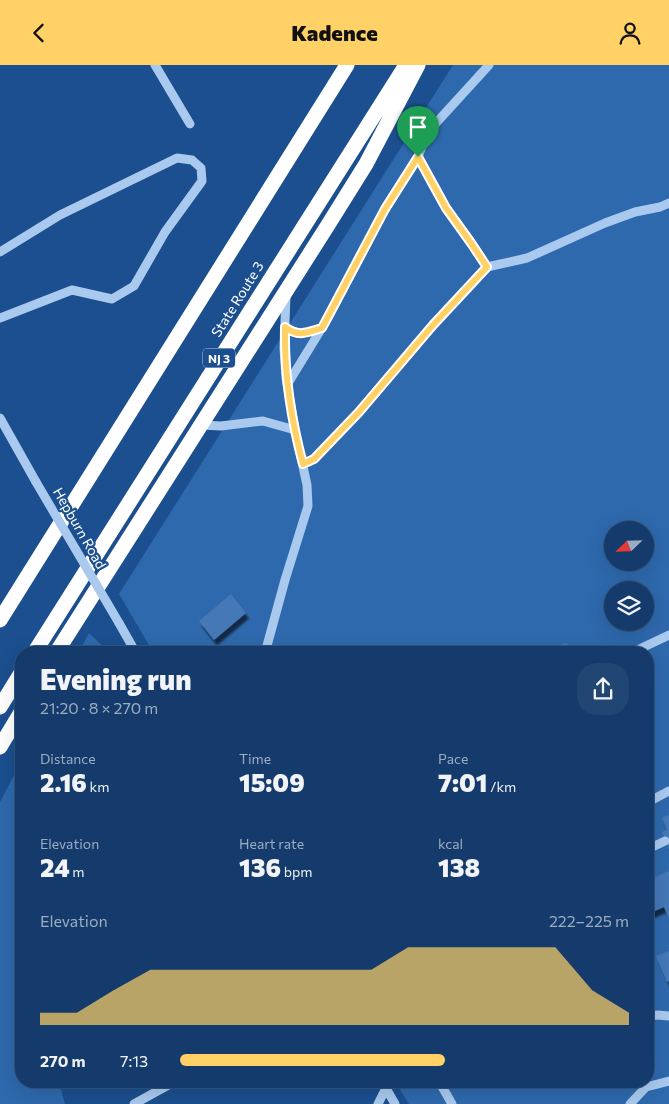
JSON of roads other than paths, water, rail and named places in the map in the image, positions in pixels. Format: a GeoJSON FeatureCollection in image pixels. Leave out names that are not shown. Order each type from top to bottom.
{"type":"FeatureCollection","features":[{"type":"Feature","properties":{"kind":"highway"},"geometry":{"type":"LineString","coordinates":[[0,620],[347,65]]}},
{"type":"Feature","properties":{"kind":"highway","name":"State Route 3"},"geometry":{"type":"LineString","coordinates":[[38,646],[406,65]]}},
{"type":"Feature","properties":{"kind":"highway"},"geometry":{"type":"LineString","coordinates":[[60,646],[366,164],[418,65]]}},
{"type":"Feature","properties":{"kind":"highway"},"geometry":{"type":"LineString","coordinates":[[0,707],[15,683]]}},
{"type":"Feature","properties":{"kind":"highway"},"geometry":{"type":"LineString","coordinates":[[0,747],[15,722]]}},
{"type":"Feature","properties":{"kind":"street"},"geometry":{"type":"LineString","coordinates":[[155,65],[190,124]]}},
{"type":"Feature","properties":{"kind":"street"},"geometry":{"type":"LineString","coordinates":[[288,385],[322,328],[385,209],[418,157],[426,136],[489,65]]}},
{"type":"Feature","properties":{"kind":"street"},"geometry":{"type":"LineString","coordinates":[[418,157],[446,208],[487,267]]}},
{"type":"Feature","properties":{"kind":"street"},"geometry":{"type":"LineString","coordinates":[[0,251],[60,215],[177,158],[192,161],[201,168],[202,181],[165,232],[134,286],[112,299],[72,290],[0,318]]}},
{"type":"Feature","properties":{"kind":"street"},"geometry":{"type":"LineString","coordinates":[[303,464],[314,459],[359,412],[433,325],[487,267],[526,258],[605,223],[635,212],[660,207],[669,203]]}},
{"type":"Feature","properties":{"kind":"street"},"geometry":{"type":"LineString","coordinates":[[266,646],[308,507],[307,485],[295,430],[284,348],[286,292]]}},
{"type":"Feature","properties":{"kind":"street"},"geometry":{"type":"LineString","coordinates":[[285,327],[293,333],[300,334],[322,328]]}},
{"type":"Feature","properties":{"kind":"street","name":"Hepburn Road"},"geometry":{"type":"LineString","coordinates":[[0,418],[132,646]]}},
{"type":"Feature","properties":{"kind":"street"},"geometry":{"type":"LineString","coordinates":[[201,425],[263,421],[295,430]]}},
{"type":"Feature","properties":{"kind":"street"},"geometry":{"type":"LineString","coordinates":[[646,646],[669,635]]}},
{"type":"Feature","properties":{"kind":"street"},"geometry":{"type":"LineString","coordinates":[[654,799],[669,791]]}},
{"type":"Feature","properties":{"kind":"street"},"geometry":{"type":"LineString","coordinates":[[654,846],[665,841]]}},
{"type":"Feature","properties":{"kind":"street"},"geometry":{"type":"LineString","coordinates":[[654,1015],[669,1016]]}},
{"type":"Feature","properties":{"kind":"street"},"geometry":{"type":"LineString","coordinates":[[654,1084],[669,1081]]}},
{"type":"Feature","properties":{"kind":"street"},"geometry":{"type":"LineString","coordinates":[[134,1104],[163,1088]]}},
{"type":"Feature","properties":{"kind":"street"},"geometry":{"type":"LineString","coordinates":[[378,1104],[383,1088]]}},
{"type":"Feature","properties":{"kind":"street"},"geometry":{"type":"LineString","coordinates":[[386,1088],[394,1104]]}},
{"type":"Feature","properties":{"kind":"street"},"geometry":{"type":"LineString","coordinates":[[443,1088],[452,1104]]}},
{"type":"Feature","properties":{"kind":"street"},"geometry":{"type":"LineString","coordinates":[[630,1104],[643,1088]]}}]}
